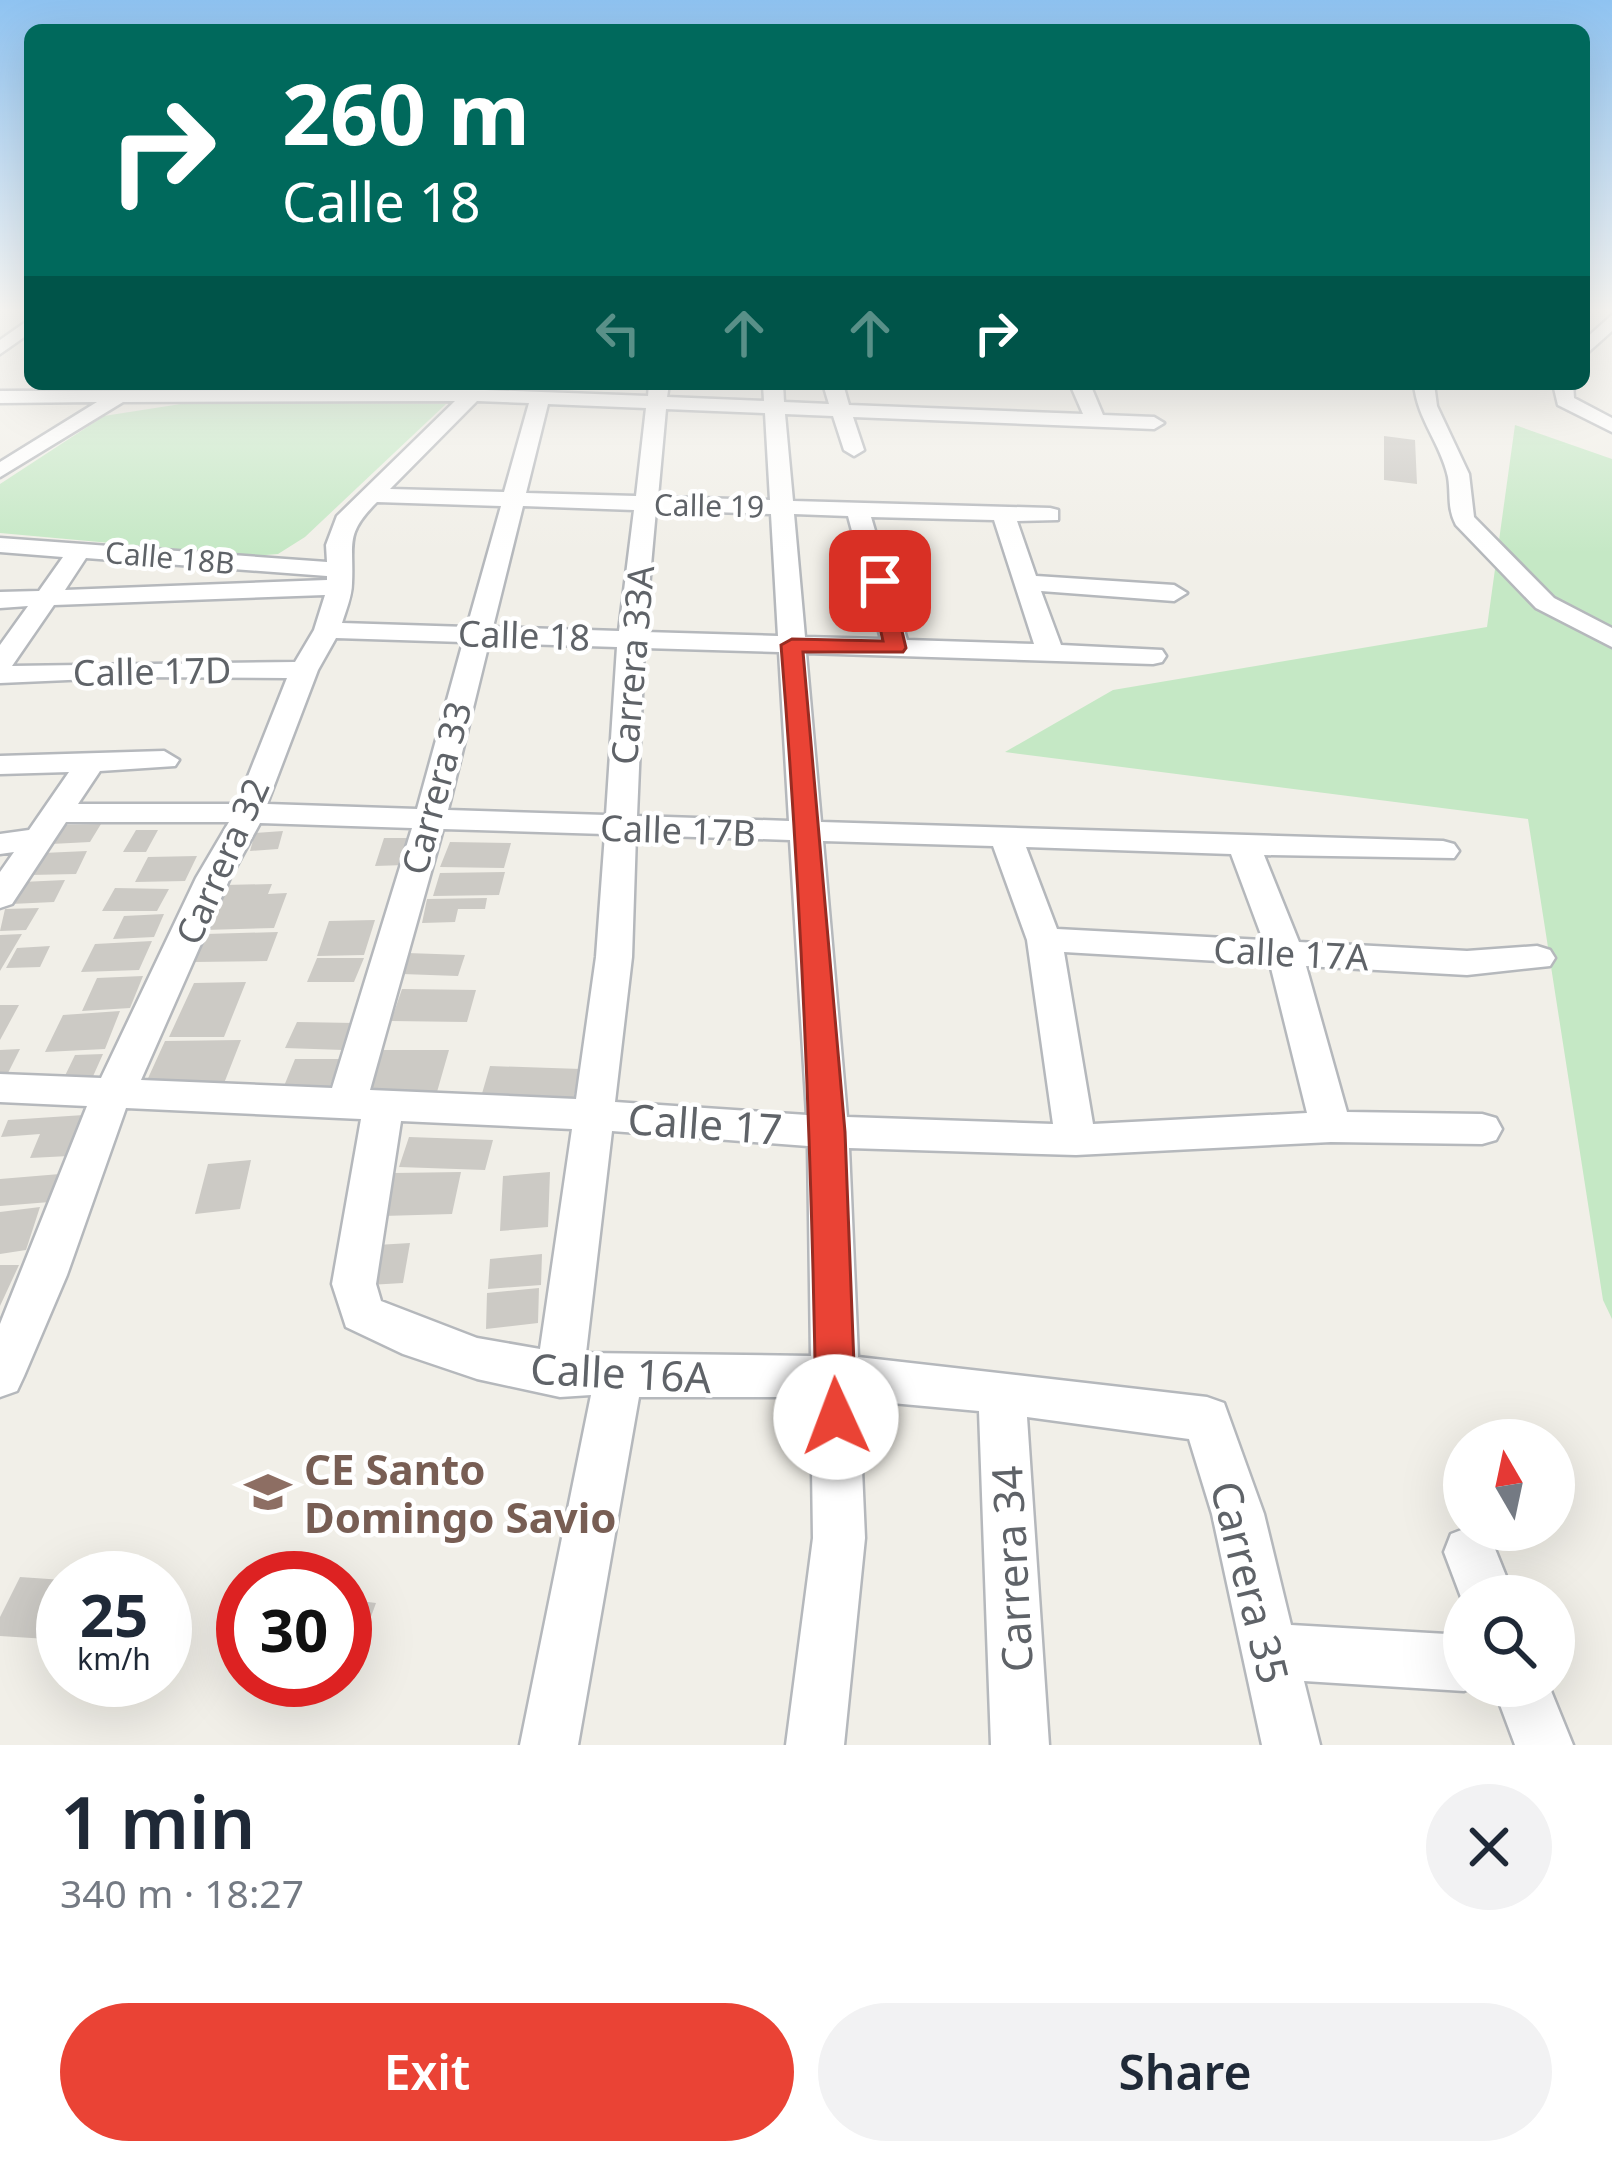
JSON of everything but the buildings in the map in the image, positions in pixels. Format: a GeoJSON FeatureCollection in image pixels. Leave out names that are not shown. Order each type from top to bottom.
{"type":"FeatureCollection","features":[{"type":"Feature","properties":{"kind":"street"},"geometry":{"type":"LineString","coordinates":[[0,397],[218,390]]}},
{"type":"Feature","properties":{"kind":"street","name":"Carrera 32"},"geometry":{"type":"LineString","coordinates":[[0,1376],[45,1275],[111,1094],[131,1064],[213,878],[238,840],[304,670],[326,630],[340,578],[338,545],[345,521],[477,390]]}},
{"type":"Feature","properties":{"kind":"street"},"geometry":{"type":"LineString","coordinates":[[480,390],[539,398],[658,393],[774,396],[838,410],[960,406],[1154,423]]}},
{"type":"Feature","properties":{"kind":"street"},"geometry":{"type":"LineString","coordinates":[[834,390],[854,450]]}},
{"type":"Feature","properties":{"kind":"street"},"geometry":{"type":"LineString","coordinates":[[1083,390],[1095,420]]}},
{"type":"Feature","properties":{"kind":"street"},"geometry":{"type":"LineString","coordinates":[[1424,390],[1460,482],[1456,505],[1464,520],[1545,603],[1612,639]]}},
{"type":"Feature","properties":{"kind":"street"},"geometry":{"type":"LineString","coordinates":[[1563,390],[1565,401],[1612,426]]}},
{"type":"Feature","properties":{"kind":"street"},"geometry":{"type":"LineString","coordinates":[[0,471],[125,391]]}},
{"type":"Feature","properties":{"kind":"street","name":"Carrera 33A"},"geometry":{"type":"LineString","coordinates":[[560,1376],[614,957],[631,639],[658,393]]}},
{"type":"Feature","properties":{"kind":"street"},"geometry":{"type":"LineString","coordinates":[[774,396],[828,1132],[839,1538],[814,1745]]}},
{"type":"Feature","properties":{"kind":"street","name":"Carrera 33"},"geometry":{"type":"LineString","coordinates":[[354,1284],[364,1107],[476,633],[539,398]]}},
{"type":"Feature","properties":{"kind":"street","name":"Calle 19"},"geometry":{"type":"LineString","coordinates":[[368,495],[1050,515]]}},
{"type":"Feature","properties":{"kind":"street"},"geometry":{"type":"LineString","coordinates":[[857,509],[872,548],[896,648]]}},
{"type":"Feature","properties":{"kind":"street"},"geometry":{"type":"LineString","coordinates":[[1003,513],[1030,583],[1036,620],[1052,652]]}},
{"type":"Feature","properties":{"kind":"street","name":"Calle 18B"},"geometry":{"type":"LineString","coordinates":[[0,544],[340,578]]}},
{"type":"Feature","properties":{"kind":"street"},"geometry":{"type":"LineString","coordinates":[[0,664],[81,549]]}},
{"type":"Feature","properties":{"kind":"street"},"geometry":{"type":"LineString","coordinates":[[0,600],[340,578]]}},
{"type":"Feature","properties":{"kind":"street"},"geometry":{"type":"LineString","coordinates":[[1030,583],[1174,593]]}},
{"type":"Feature","properties":{"kind":"street","name":"Calle 18"},"geometry":{"type":"LineString","coordinates":[[326,630],[1153,656]]}},
{"type":"Feature","properties":{"kind":"street","name":"Calle 17D"},"geometry":{"type":"LineString","coordinates":[[0,675],[136,669],[304,670]]}},
{"type":"Feature","properties":{"kind":"street"},"geometry":{"type":"LineString","coordinates":[[0,765],[164,760]]}},
{"type":"Feature","properties":{"kind":"street"},"geometry":{"type":"LineString","coordinates":[[0,897],[91,762]]}},
{"type":"Feature","properties":{"kind":"street","name":"Calle 17B"},"geometry":{"type":"LineString","coordinates":[[46,826],[246,813],[1443,851]]}},
{"type":"Feature","properties":{"kind":"street"},"geometry":{"type":"LineString","coordinates":[[0,844],[46,826]]}},
{"type":"Feature","properties":{"kind":"street"},"geometry":{"type":"LineString","coordinates":[[1006,838],[1044,940],[1076,1140]]}},
{"type":"Feature","properties":{"kind":"street"},"geometry":{"type":"LineString","coordinates":[[1245,848],[1285,952],[1331,1127]]}},
{"type":"Feature","properties":{"kind":"street","name":"Calle 17A"},"geometry":{"type":"LineString","coordinates":[[1044,940],[1468,963],[1537,958]]}},
{"type":"Feature","properties":{"kind":"street","name":"Calle 17"},"geometry":{"type":"LineString","coordinates":[[0,1088],[594,1115],[828,1132],[1076,1140],[1331,1127],[1482,1129]]}},
{"type":"Feature","properties":{"kind":"street","name":"Calle 16A"},"geometry":{"type":"LineString","coordinates":[[354,1284],[362,1313],[403,1336],[458,1356],[560,1376],[835,1377],[1207,1419]]}},
{"type":"Feature","properties":{"kind":"street"},"geometry":{"type":"LineString","coordinates":[[549,1745],[618,1379]]}},
{"type":"Feature","properties":{"kind":"street","name":"Carrera 34"},"geometry":{"type":"LineString","coordinates":[[1002,1394],[1020,1745]]}},
{"type":"Feature","properties":{"kind":"street","name":"Carrera 35"},"geometry":{"type":"LineString","coordinates":[[1207,1419],[1238,1514],[1291,1745]]}},
{"type":"Feature","properties":{"kind":"street"},"geometry":{"type":"LineString","coordinates":[[1270,1652],[1443,1662]]}},
{"type":"Feature","properties":{"kind":"street"},"geometry":{"type":"LineString","coordinates":[[1529,1707],[1544,1745]]}},
{"type":"Feature","properties":{"kind":"green space"},"geometry":{"type":"Polygon","coordinates":[[[187,403],[446,404],[305,537],[278,554],[254,556],[0,533],[0,484],[104,416],[187,403]]]}},
{"type":"Feature","properties":{"kind":"green space"},"geometry":{"type":"Polygon","coordinates":[[[1515,425],[1612,459],[1612,1319],[1603,1300],[1528,819],[1005,752],[1113,690],[1487,627],[1515,425]]]}},
{"type":"Feature","properties":{"kind":"place","name":"CE Santo Domingo Savio"},"geometry":{"type":"Point","coordinates":[268,1492]}},
{"type":"Feature","properties":{"kind":"route"},"geometry":{"type":"LineString","coordinates":[[836,1417],[828,1132],[792,645],[896,648],[880,581]]}}]}
